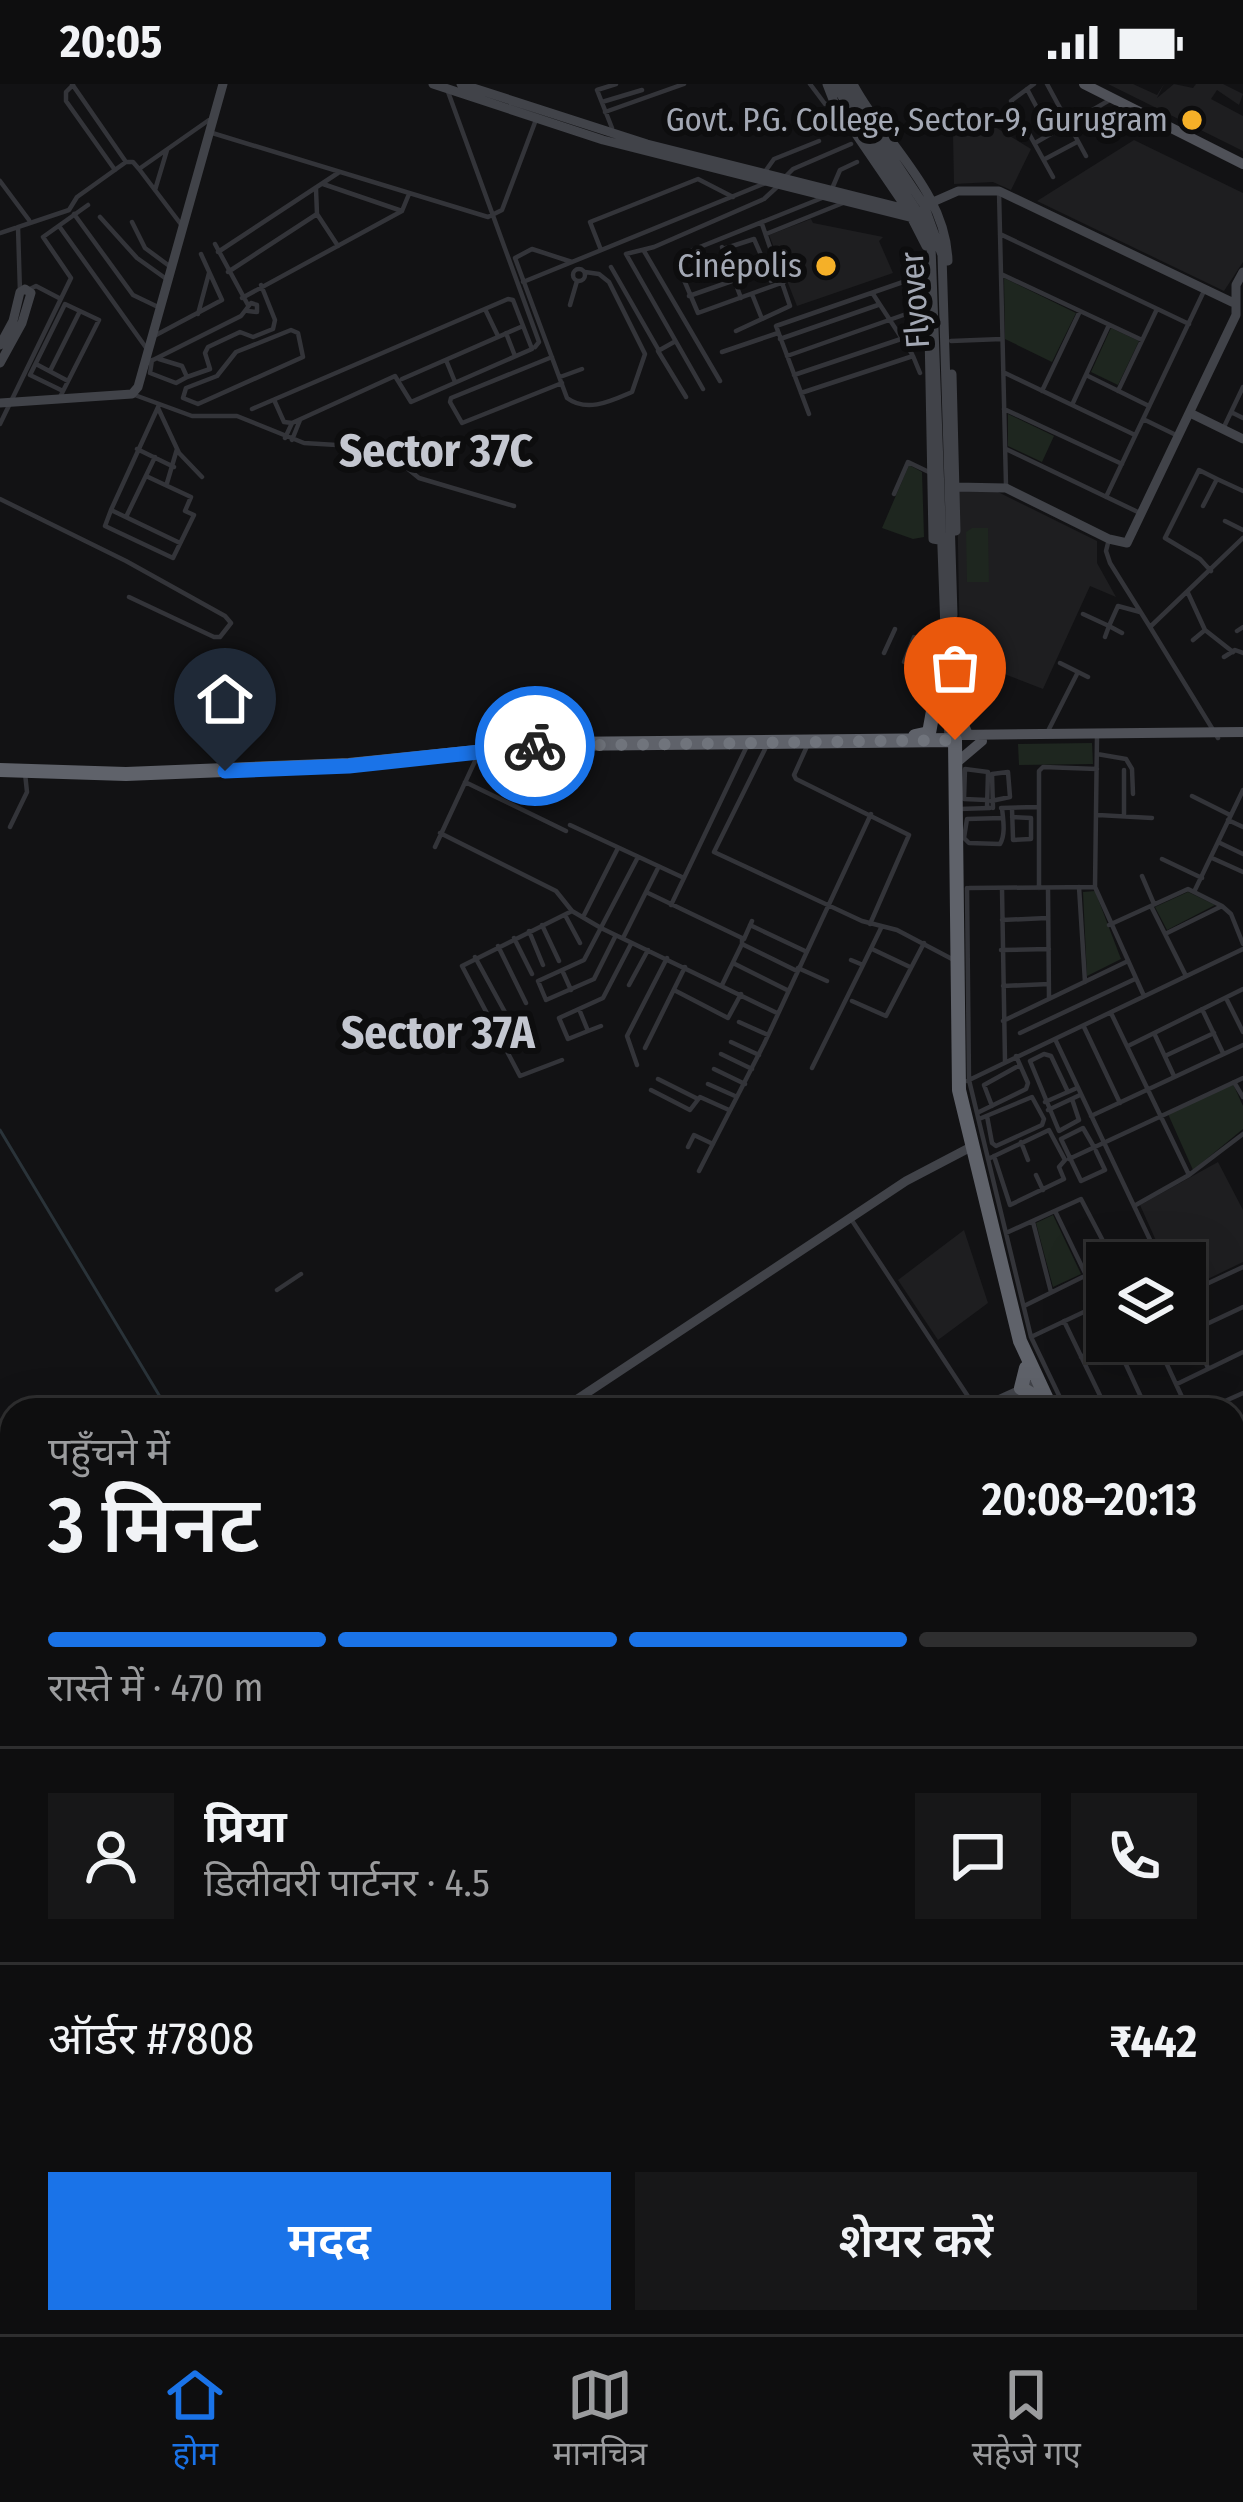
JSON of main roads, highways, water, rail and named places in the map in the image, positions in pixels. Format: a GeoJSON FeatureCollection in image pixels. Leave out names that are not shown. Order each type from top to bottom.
{"type":"FeatureCollection","features":[{"type":"Feature","properties":{"kind":"highway"},"geometry":{"type":"LineString","coordinates":[[946,737],[929,733],[938,678],[951,663]]}},
{"type":"Feature","properties":{"kind":"highway"},"geometry":{"type":"LineString","coordinates":[[0,767],[25,773],[229,768],[570,737],[946,737]]}},
{"type":"Feature","properties":{"kind":"highway"},"geometry":{"type":"LineString","coordinates":[[749,740],[946,737]]}},
{"type":"Feature","properties":{"kind":"highway"},"geometry":{"type":"LineString","coordinates":[[946,737],[956,763],[954,1023]]}},
{"type":"Feature","properties":{"kind":"highway"},"geometry":{"type":"LineString","coordinates":[[946,737],[958,888],[952,959],[954,1023],[969,1148],[1026,1339],[1031,1384]]}},
{"type":"Feature","properties":{"kind":"highway"},"geometry":{"type":"LineString","coordinates":[[0,767],[229,768]]}},
{"type":"Feature","properties":{"kind":"highway"},"geometry":{"type":"LineString","coordinates":[[961,1083],[1026,1368],[1041,1398]]}},
{"type":"Feature","properties":{"kind":"main road"},"geometry":{"type":"LineString","coordinates":[[1084,84],[1243,161]]}},
{"type":"Feature","properties":{"kind":"main road"},"geometry":{"type":"LineString","coordinates":[[1096,84],[1195,137]]}},
{"type":"Feature","properties":{"kind":"main road"},"geometry":{"type":"LineString","coordinates":[[946,737],[954,699]]}},
{"type":"Feature","properties":{"kind":"main road"},"geometry":{"type":"LineString","coordinates":[[946,737],[982,741],[1243,735]]}},
{"type":"Feature","properties":{"kind":"main road"},"geometry":{"type":"LineString","coordinates":[[946,737],[1097,736]]}},
{"type":"Feature","properties":{"kind":"main road"},"geometry":{"type":"LineString","coordinates":[[956,763],[982,741]]}},
{"type":"Feature","properties":{"kind":"waterway"},"geometry":{"type":"LineString","coordinates":[[0,1130],[161,1398]]}},
{"type":"Feature","properties":{"kind":"place","name":"Govt. P.G. College, Sector-9, Gurugram"},"geometry":{"type":"Point","coordinates":[1192,120]}},
{"type":"Feature","properties":{"kind":"place","name":"Cinépolis"},"geometry":{"type":"Point","coordinates":[826,266]}},
{"type":"Feature","properties":{"kind":"district","name":"Sector 37C"},"geometry":{"type":"Point","coordinates":[436,451]}},
{"type":"Feature","properties":{"kind":"district","name":"Sector 37A"},"geometry":{"type":"Point","coordinates":[438,1033]}}]}
